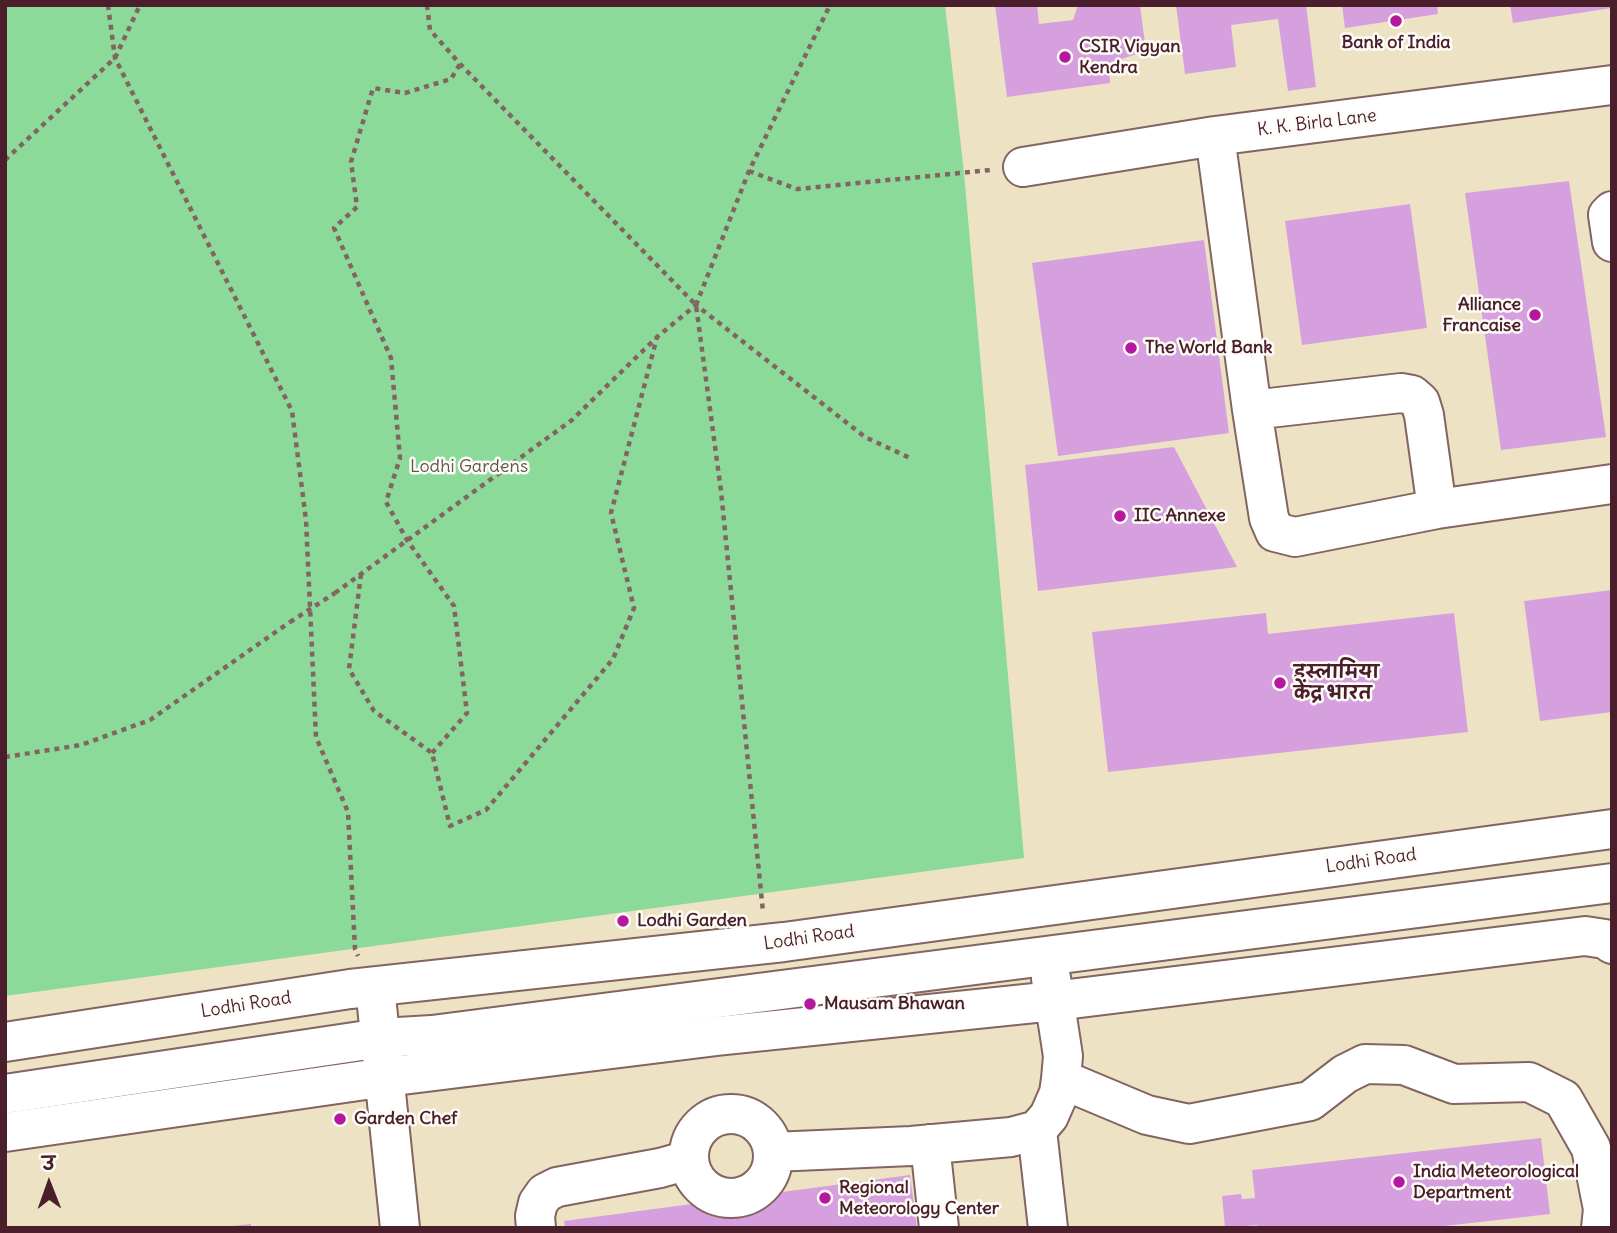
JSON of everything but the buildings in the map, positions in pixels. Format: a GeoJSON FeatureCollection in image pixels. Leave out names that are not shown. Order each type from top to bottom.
{"type":"FeatureCollection","features":[{"type":"Feature","properties":{"kind":"main road","name":"K. K. Birla Lane"},"geometry":{"type":"LineString","coordinates":[[1023,166],[1215,136],[1612,85]]}},
{"type":"Feature","properties":{"kind":"main road"},"geometry":{"type":"LineString","coordinates":[[1215,136],[1252,410],[1269,518],[1275,531],[1295,537],[1437,509],[1612,484]]}},
{"type":"Feature","properties":{"kind":"main road"},"geometry":{"type":"LineString","coordinates":[[1612,211],[1608,215],[1612,242]]}},
{"type":"Feature","properties":{"kind":"main road"},"geometry":{"type":"LineString","coordinates":[[1252,410],[1401,393],[1412,395],[1420,402],[1424,415],[1437,509]]}},
{"type":"Feature","properties":{"kind":"main road","name":"Lodhi Road"},"geometry":{"type":"LineString","coordinates":[[5,1042],[350,989],[766,944],[1612,829]]}},
{"type":"Feature","properties":{"kind":"main road"},"geometry":{"type":"LineString","coordinates":[[5,1094],[381,1038],[432,1035],[1612,883]]}},
{"type":"Feature","properties":{"kind":"main road"},"geometry":{"type":"LineString","coordinates":[[5,1132],[386,1077],[717,1036],[1054,1001],[1584,936],[1605,939],[1612,944]]}},
{"type":"Feature","properties":{"kind":"main road"},"geometry":{"type":"LineString","coordinates":[[773,1152],[930,1144],[1011,1137],[1037,1130],[1049,1116],[1059,1093],[1063,1056],[1048,956]]}},
{"type":"Feature","properties":{"kind":"main road"},"geometry":{"type":"LineString","coordinates":[[376,987],[400,1228]]}},
{"type":"Feature","properties":{"kind":"main road"},"geometry":{"type":"LineString","coordinates":[[1061,1079],[1147,1115],[1189,1124],[1310,1101],[1345,1074],[1365,1065],[1404,1065],[1454,1084],[1529,1082],[1563,1099],[1591,1148],[1603,1209],[1601,1228]]}},
{"type":"Feature","properties":{"kind":"main road"},"geometry":{"type":"LineString","coordinates":[[726,1114],[739,1114],[762,1127],[773,1152],[772,1166],[766,1180],[756,1190],[735,1197],[714,1195],[702,1186],[693,1174],[689,1160],[694,1135],[713,1118],[726,1114]]}},
{"type":"Feature","properties":{"kind":"main road"},"geometry":{"type":"LineString","coordinates":[[1037,1130],[1048,1228]]}},
{"type":"Feature","properties":{"kind":"main road"},"geometry":{"type":"LineString","coordinates":[[930,1144],[939,1228]]}},
{"type":"Feature","properties":{"kind":"main road"},"geometry":{"type":"LineString","coordinates":[[536,1228],[538,1203],[545,1193],[557,1187],[689,1160]]}},
{"type":"Feature","properties":{"kind":"path"},"geometry":{"type":"LineString","coordinates":[[108,5],[115,58],[292,411],[306,520],[316,737],[348,812],[355,949],[363,968],[376,987]]}},
{"type":"Feature","properties":{"kind":"path"},"geometry":{"type":"LineString","coordinates":[[5,160],[115,58],[140,5]]}},
{"type":"Feature","properties":{"kind":"path"},"geometry":{"type":"LineString","coordinates":[[427,5],[430,30],[460,64],[696,305],[865,437],[910,458]]}},
{"type":"Feature","properties":{"kind":"path"},"geometry":{"type":"LineString","coordinates":[[5,757],[80,745],[150,720],[335,593],[572,420],[657,337],[696,305],[749,171],[830,5]]}},
{"type":"Feature","properties":{"kind":"path"},"geometry":{"type":"LineString","coordinates":[[432,753],[467,713],[454,606],[407,540],[386,502],[400,457],[391,358],[334,228],[357,207],[351,162],[373,88],[405,93],[451,79],[460,64]]}},
{"type":"Feature","properties":{"kind":"path"},"geometry":{"type":"LineString","coordinates":[[749,171],[797,189],[1023,166]]}},
{"type":"Feature","properties":{"kind":"path"},"geometry":{"type":"LineString","coordinates":[[696,305],[721,491],[766,944]]}},
{"type":"Feature","properties":{"kind":"path"},"geometry":{"type":"LineString","coordinates":[[360,574],[349,669],[373,711],[432,753],[450,826],[486,810],[613,659],[634,608],[611,513],[657,337]]}},
{"type":"Feature","properties":{"kind":"green space","name":"Lodhi Gardens"},"geometry":{"type":"Polygon","coordinates":[[[5,5],[945,5],[964,173],[1024,858],[5,996],[5,5]]]}},
{"type":"Feature","properties":{"kind":"place","name":"Bank of India"},"geometry":{"type":"Point","coordinates":[1396,21]}},
{"type":"Feature","properties":{"kind":"place","name":"CSIR Vigyan Kendra"},"geometry":{"type":"Point","coordinates":[1065,57]}},
{"type":"Feature","properties":{"kind":"place","name":"Alliance Francaise"},"geometry":{"type":"Point","coordinates":[1535,315]}},
{"type":"Feature","properties":{"kind":"place","name":"The World Bank"},"geometry":{"type":"Point","coordinates":[1131,348]}},
{"type":"Feature","properties":{"kind":"place","name":"IIC Annexe"},"geometry":{"type":"Point","coordinates":[1120,516]}},
{"type":"Feature","properties":{"kind":"place","name":"इस्लामिया केंद्र भारत"},"geometry":{"type":"Point","coordinates":[1280,683]}},
{"type":"Feature","properties":{"kind":"place","name":"Lodhi Garden"},"geometry":{"type":"Point","coordinates":[623,921]}},
{"type":"Feature","properties":{"kind":"place","name":"Mausam Bhawan"},"geometry":{"type":"Point","coordinates":[810,1004]}},
{"type":"Feature","properties":{"kind":"place","name":"Garden Chef"},"geometry":{"type":"Point","coordinates":[340,1119]}},
{"type":"Feature","properties":{"kind":"place","name":"India Meteorological Department"},"geometry":{"type":"Point","coordinates":[1399,1182]}},
{"type":"Feature","properties":{"kind":"place","name":"Regional Meteorology Center"},"geometry":{"type":"Point","coordinates":[825,1198]}}]}
